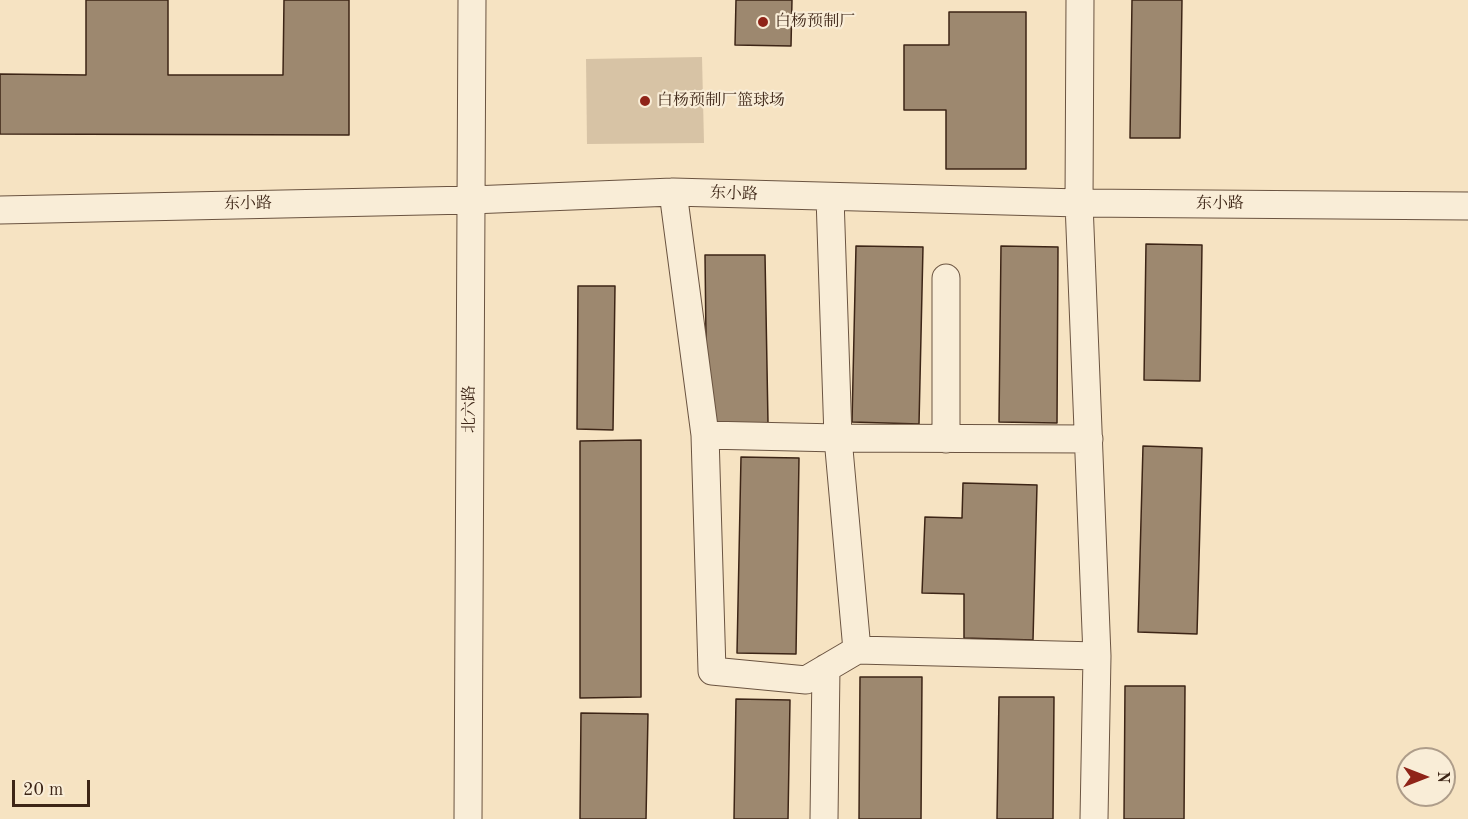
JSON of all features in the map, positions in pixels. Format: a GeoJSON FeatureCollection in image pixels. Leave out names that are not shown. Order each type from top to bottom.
{"type":"FeatureCollection","features":[{"type":"Feature","properties":{"kind":"street","name":"北六路"},"geometry":{"type":"LineString","coordinates":[[468,819],[472,0]]}},
{"type":"Feature","properties":{"kind":"street"},"geometry":{"type":"LineString","coordinates":[[1080,0],[1079,203],[1097,656],[1094,819]]}},
{"type":"Feature","properties":{"kind":"street","name":"东小路"},"geometry":{"type":"LineString","coordinates":[[0,210],[471,200],[673,192],[1079,203],[1468,206]]}},
{"type":"Feature","properties":{"kind":"street"},"geometry":{"type":"LineString","coordinates":[[673,192],[705,435],[712,671],[806,680],[857,650],[1097,656]]}},
{"type":"Feature","properties":{"kind":"street"},"geometry":{"type":"LineString","coordinates":[[830,197],[838,438],[857,650]]}},
{"type":"Feature","properties":{"kind":"street"},"geometry":{"type":"LineString","coordinates":[[946,278],[946,439]]}},
{"type":"Feature","properties":{"kind":"street"},"geometry":{"type":"LineString","coordinates":[[705,435],[1089,439]]}},
{"type":"Feature","properties":{"kind":"street"},"geometry":{"type":"LineString","coordinates":[[824,819],[826,668]]}},
{"type":"Feature","properties":{"kind":"shaded area","name":"白杨预制厂篮球场"},"geometry":{"type":"Polygon","coordinates":[[[702,57],[704,143],[587,144],[586,59],[702,57]]]}},
{"type":"Feature","properties":{"kind":"building"},"geometry":{"type":"Polygon","coordinates":[[[86,0],[168,0],[168,75],[283,75],[284,0],[349,0],[349,135],[0,134],[0,74],[86,75],[86,0]]]}},
{"type":"Feature","properties":{"kind":"building","name":"白杨预制厂"},"geometry":{"type":"Polygon","coordinates":[[[736,0],[792,0],[791,46],[735,45],[736,0]]]}},
{"type":"Feature","properties":{"kind":"building"},"geometry":{"type":"Polygon","coordinates":[[[1132,0],[1182,0],[1180,138],[1130,138],[1132,0]]]}},
{"type":"Feature","properties":{"kind":"building"},"geometry":{"type":"Polygon","coordinates":[[[949,12],[1026,12],[1026,169],[946,169],[946,110],[904,110],[904,45],[949,45],[949,12]]]}},
{"type":"Feature","properties":{"kind":"building"},"geometry":{"type":"Polygon","coordinates":[[[1146,244],[1202,245],[1200,381],[1144,380],[1146,244]]]}},
{"type":"Feature","properties":{"kind":"building"},"geometry":{"type":"Polygon","coordinates":[[[856,246],[923,247],[919,424],[852,422],[856,246]]]}},
{"type":"Feature","properties":{"kind":"building"},"geometry":{"type":"Polygon","coordinates":[[[1001,246],[1058,247],[1057,423],[999,422],[1001,246]]]}},
{"type":"Feature","properties":{"kind":"building"},"geometry":{"type":"Polygon","coordinates":[[[705,255],[765,255],[768,423],[707,424],[705,255]]]}},
{"type":"Feature","properties":{"kind":"building"},"geometry":{"type":"Polygon","coordinates":[[[578,286],[615,286],[613,430],[577,429],[578,286]]]}},
{"type":"Feature","properties":{"kind":"building"},"geometry":{"type":"Polygon","coordinates":[[[641,440],[641,697],[580,698],[580,441],[641,440]]]}},
{"type":"Feature","properties":{"kind":"building"},"geometry":{"type":"Polygon","coordinates":[[[1143,446],[1202,448],[1197,634],[1138,632],[1143,446]]]}},
{"type":"Feature","properties":{"kind":"building"},"geometry":{"type":"Polygon","coordinates":[[[741,457],[799,458],[796,654],[737,653],[741,457]]]}},
{"type":"Feature","properties":{"kind":"building"},"geometry":{"type":"Polygon","coordinates":[[[963,483],[1037,485],[1033,640],[964,638],[964,594],[922,593],[925,517],[962,518],[963,483]]]}},
{"type":"Feature","properties":{"kind":"building"},"geometry":{"type":"Polygon","coordinates":[[[860,677],[922,677],[921,819],[859,819],[860,677]]]}},
{"type":"Feature","properties":{"kind":"building"},"geometry":{"type":"Polygon","coordinates":[[[1125,686],[1185,686],[1184,819],[1124,819],[1125,686]]]}},
{"type":"Feature","properties":{"kind":"building"},"geometry":{"type":"Polygon","coordinates":[[[999,697],[1054,697],[1053,819],[997,819],[999,697]]]}},
{"type":"Feature","properties":{"kind":"building"},"geometry":{"type":"Polygon","coordinates":[[[736,699],[790,700],[788,819],[734,819],[736,699]]]}},
{"type":"Feature","properties":{"kind":"building"},"geometry":{"type":"Polygon","coordinates":[[[581,713],[648,714],[646,819],[580,819],[581,713]]]}},
{"type":"Feature","properties":{"kind":"place","name":"白杨预制厂"},"geometry":{"type":"Point","coordinates":[763,22]}},
{"type":"Feature","properties":{"kind":"place","name":"白杨预制厂篮球场"},"geometry":{"type":"Point","coordinates":[645,101]}}]}
